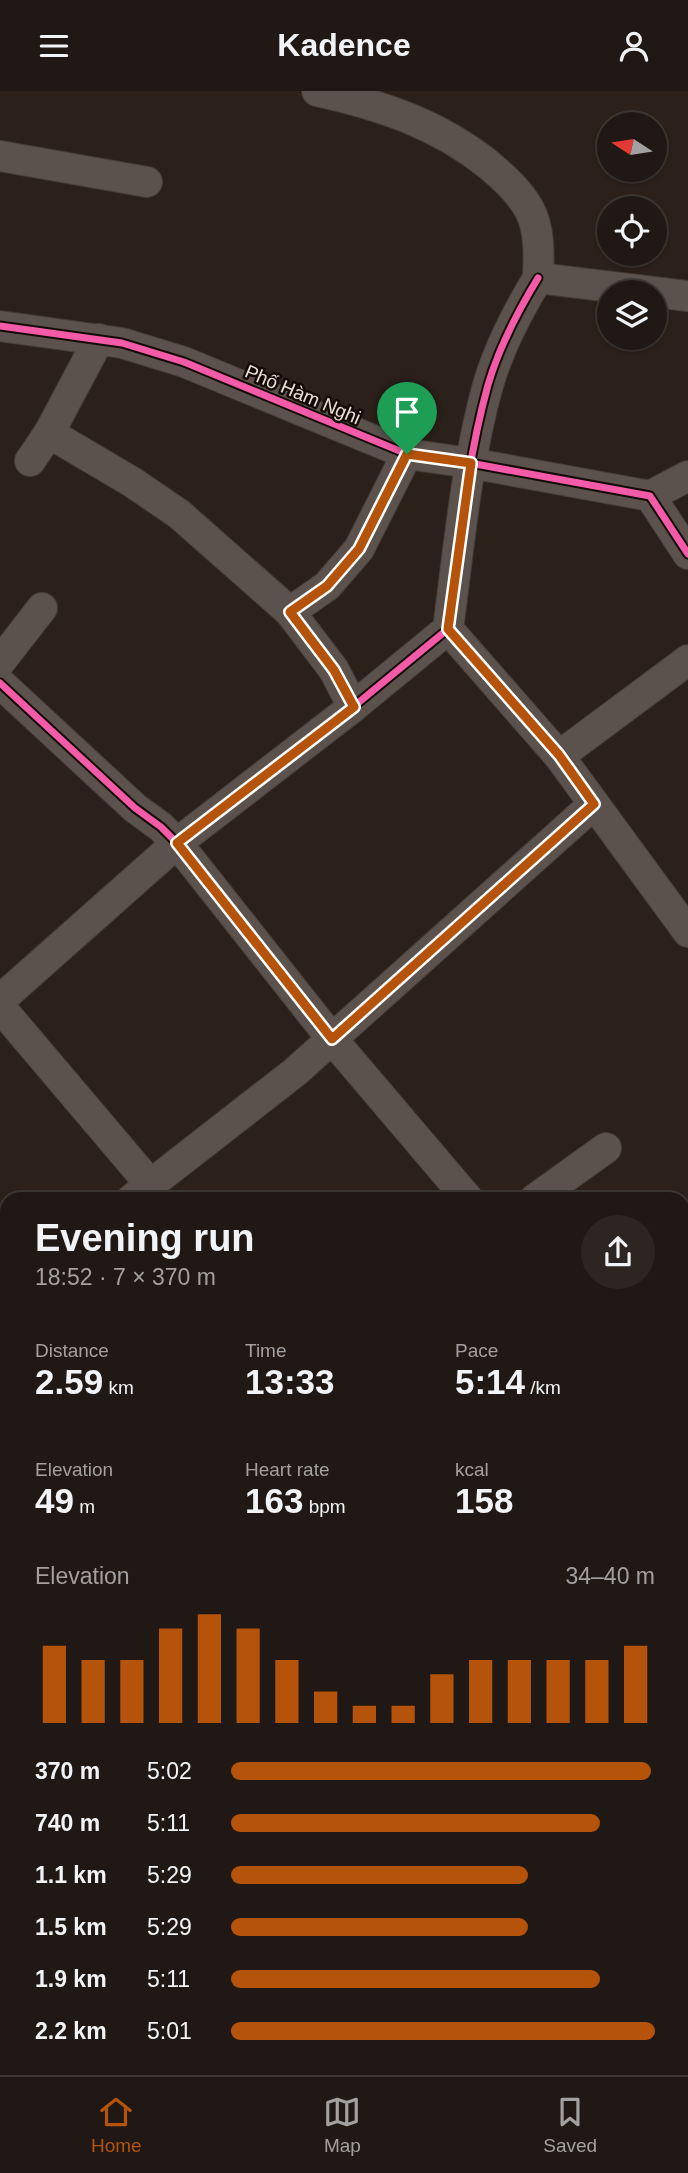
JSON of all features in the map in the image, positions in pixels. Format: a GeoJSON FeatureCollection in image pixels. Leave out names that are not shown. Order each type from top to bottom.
{"type":"FeatureCollection","features":[{"type":"Feature","properties":{"kind":"street"},"geometry":{"type":"LineString","coordinates":[[0,1000],[177,843],[354,707],[448,629],[471,463],[489,384],[513,324],[538,278],[539,248],[530,211],[509,181],[475,154],[430,126],[373,104],[330,92]]}},
{"type":"Feature","properties":{"kind":"street"},"geometry":{"type":"LineString","coordinates":[[0,156],[147,182]]}},
{"type":"Feature","properties":{"kind":"street"},"geometry":{"type":"LineString","coordinates":[[538,278],[688,296]]}},
{"type":"Feature","properties":{"kind":"street","name":"Phố Hàm Nghi"},"geometry":{"type":"LineString","coordinates":[[0,326],[121,343],[184,362],[407,454],[650,496]]}},
{"type":"Feature","properties":{"kind":"street"},"geometry":{"type":"LineString","coordinates":[[30,461],[49,433],[99,339]]}},
{"type":"Feature","properties":{"kind":"street"},"geometry":{"type":"LineString","coordinates":[[49,433],[132,482],[179,515],[290,612],[334,670],[354,707]]}},
{"type":"Feature","properties":{"kind":"street"},"geometry":{"type":"LineString","coordinates":[[290,612],[327,586],[359,549],[407,454]]}},
{"type":"Feature","properties":{"kind":"street"},"geometry":{"type":"LineString","coordinates":[[688,476],[650,496],[688,554]]}},
{"type":"Feature","properties":{"kind":"street"},"geometry":{"type":"LineString","coordinates":[[0,662],[42,608]]}},
{"type":"Feature","properties":{"kind":"street"},"geometry":{"type":"LineString","coordinates":[[448,629],[559,755],[688,932]]}},
{"type":"Feature","properties":{"kind":"street"},"geometry":{"type":"LineString","coordinates":[[559,755],[688,660]]}},
{"type":"Feature","properties":{"kind":"street"},"geometry":{"type":"LineString","coordinates":[[0,683],[135,808],[177,843],[332,1039],[462,1192]]}},
{"type":"Feature","properties":{"kind":"street"},"geometry":{"type":"LineString","coordinates":[[0,1007],[141,1191],[295,1072],[594,804]]}},
{"type":"Feature","properties":{"kind":"street"},"geometry":{"type":"LineString","coordinates":[[545,1192],[606,1148]]}},
{"type":"Feature","properties":{"kind":"cycle path"},"geometry":{"type":"LineString","coordinates":[[0,683],[135,808],[177,843],[353,707],[448,629],[480,415],[498,357],[538,278]]}},
{"type":"Feature","properties":{"kind":"cycle path"},"geometry":{"type":"LineString","coordinates":[[0,326],[122,343],[184,362],[407,454],[650,496],[688,554]]}},
{"type":"Feature","properties":{"kind":"route"},"geometry":{"type":"LineString","coordinates":[[407,454],[471,463],[448,629],[559,755],[594,804],[332,1039],[177,843],[354,707],[334,670],[290,612],[327,586],[359,549],[407,454]]}}]}
